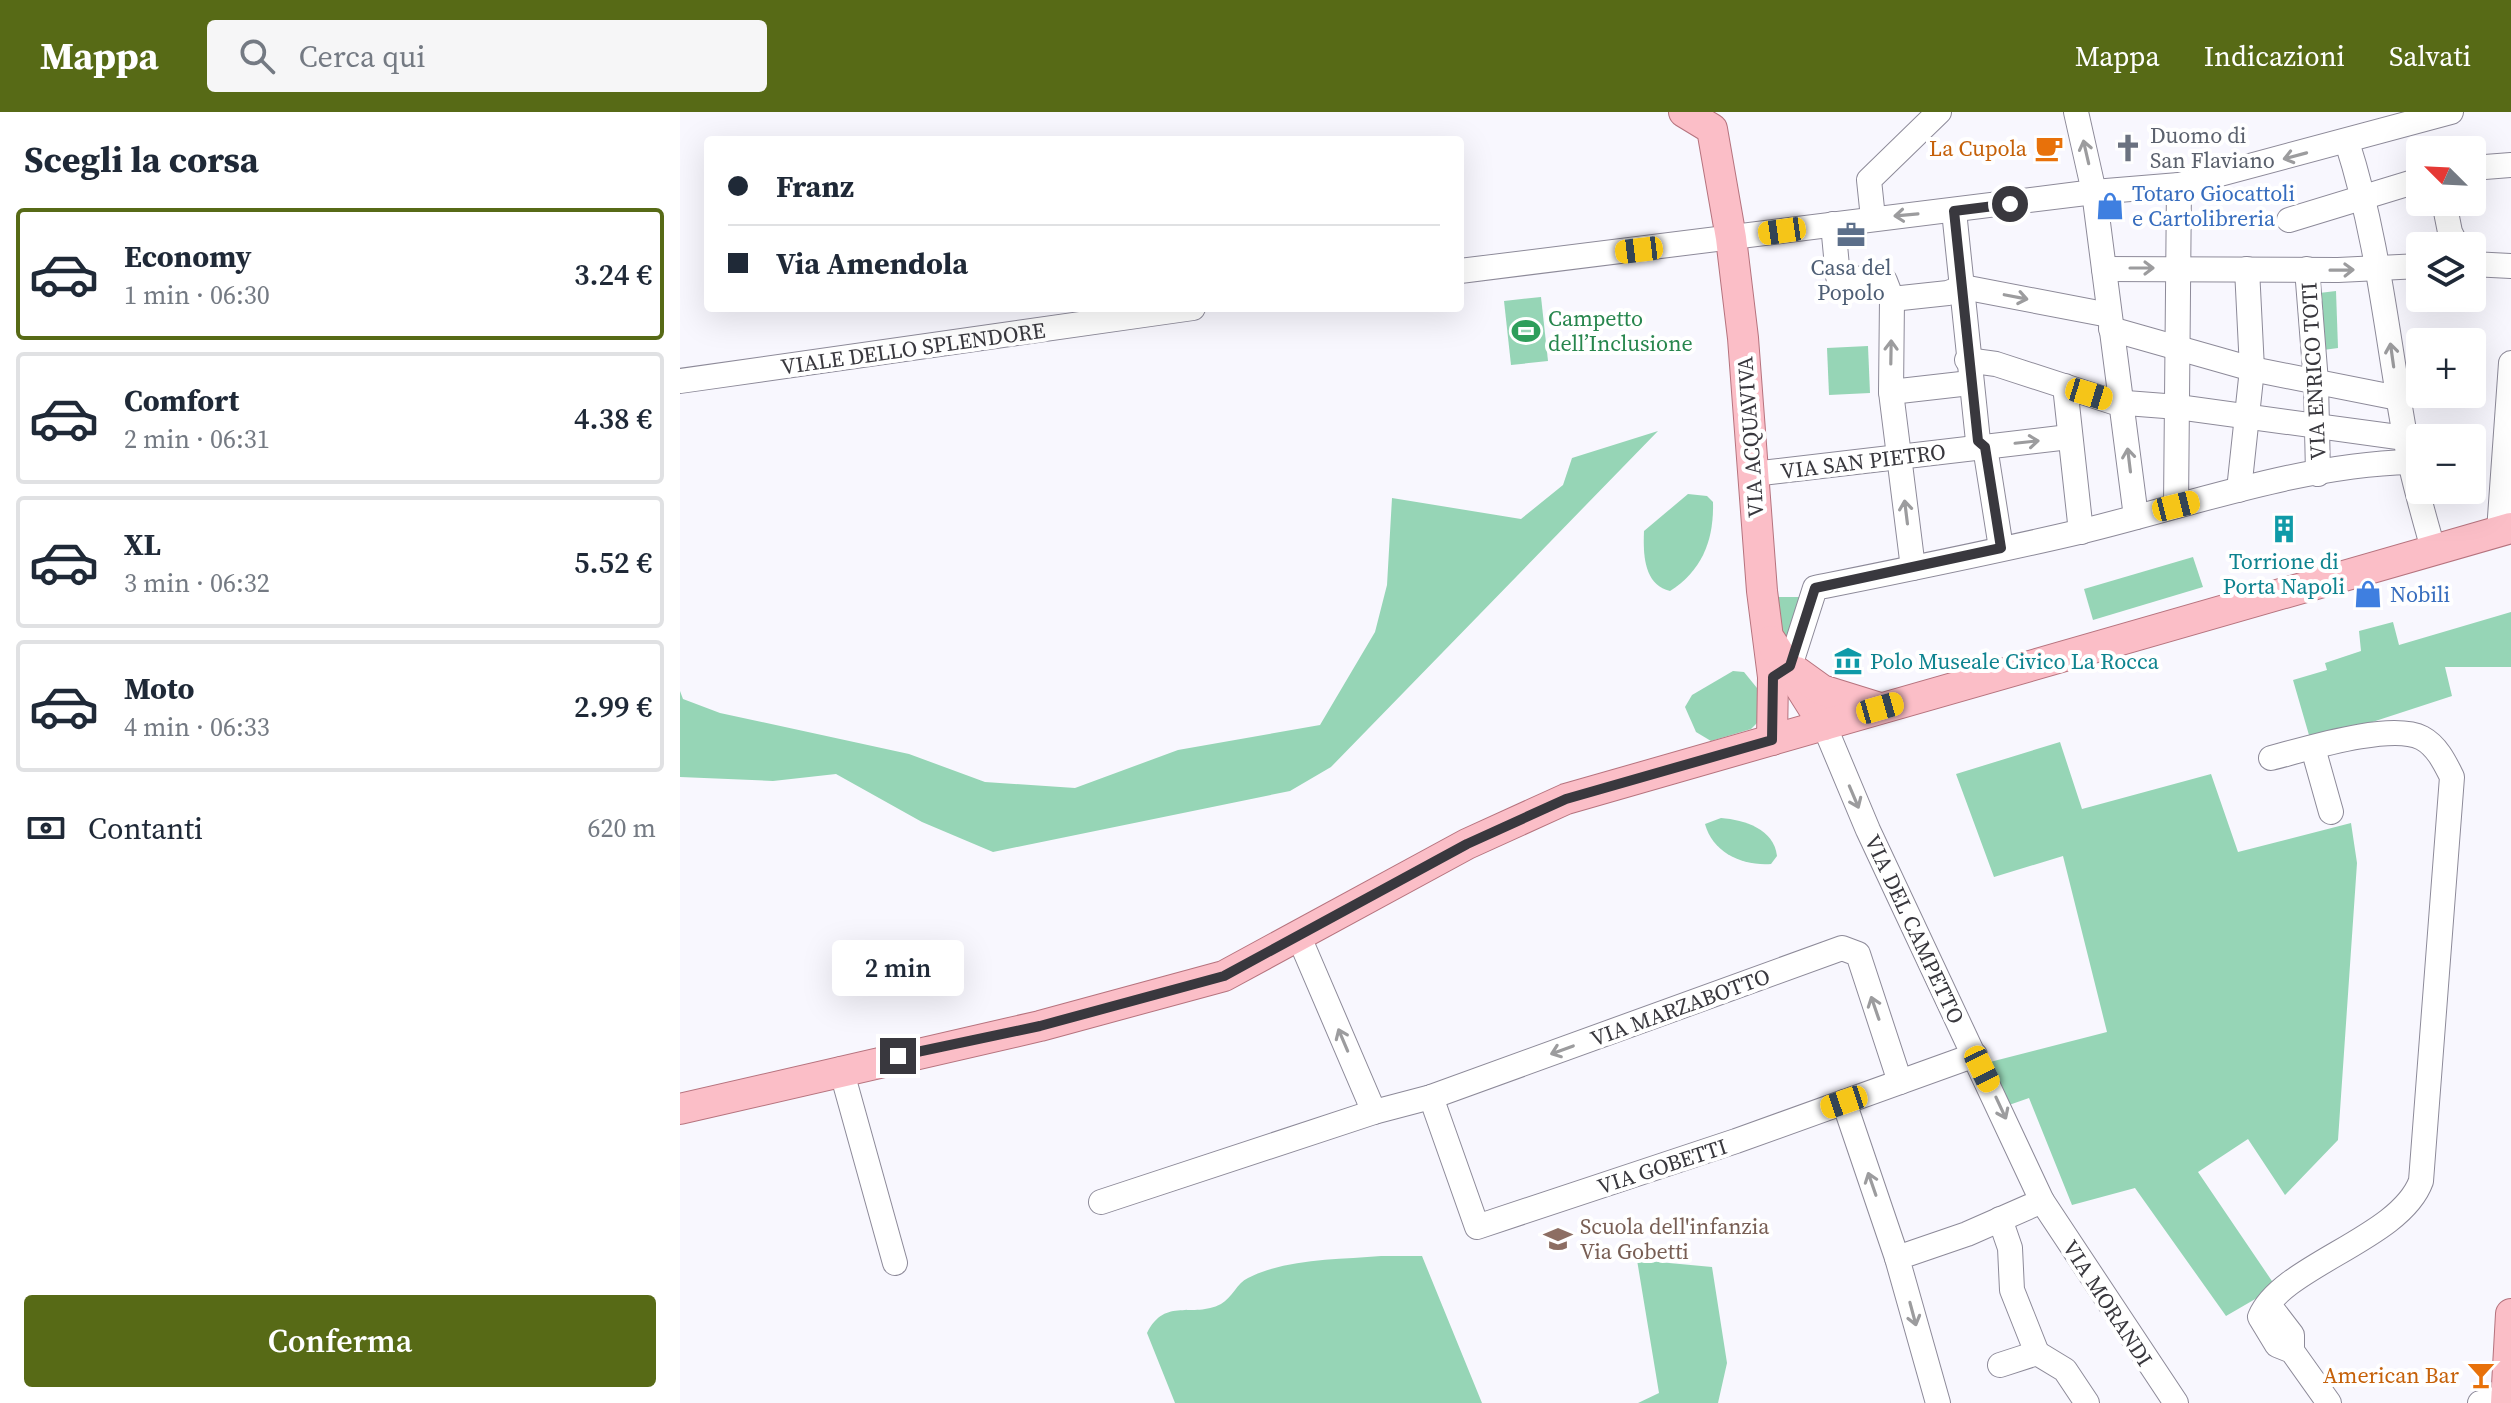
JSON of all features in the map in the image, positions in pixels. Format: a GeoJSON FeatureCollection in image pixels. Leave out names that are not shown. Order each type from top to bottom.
{"type":"FeatureCollection","features":[{"type":"Feature","properties":{"kind":"main road"},"geometry":{"type":"LineString","coordinates":[[1684,112],[1712,121]]}},
{"type":"Feature","properties":{"kind":"main road","name":"VIA ACQUAVIVA"},"geometry":{"type":"LineString","coordinates":[[1712,121],[1731,238],[1768,636],[1781,672],[1783,705],[1812,728]]}},
{"type":"Feature","properties":{"kind":"main road"},"geometry":{"type":"LineString","coordinates":[[680,1109],[841,1069],[1040,1026],[1224,976],[1467,844],[1566,799],[2505,530]]}},
{"type":"Feature","properties":{"kind":"main road"},"geometry":{"type":"LineString","coordinates":[[1781,672],[1822,690],[1880,708]]}},
{"type":"Feature","properties":{"kind":"main road","name":"VIA ACQUAVIVA"},"geometry":{"type":"LineString","coordinates":[[1772,740],[1781,672]]}},
{"type":"Feature","properties":{"kind":"main road"},"geometry":{"type":"LineString","coordinates":[[2502,1392],[2511,1314]]}},
{"type":"Feature","properties":{"kind":"street"},"geometry":{"type":"LineString","coordinates":[[1873,218],[1869,180],[1939,112]]}},
{"type":"Feature","properties":{"kind":"street"},"geometry":{"type":"LineString","coordinates":[[2076,112],[2094,192],[2136,517]]}},
{"type":"Feature","properties":{"kind":"street"},"geometry":{"type":"LineString","coordinates":[[1464,271],[1873,218],[2179,185],[2451,112]]}},
{"type":"Feature","properties":{"kind":"street"},"geometry":{"type":"LineString","coordinates":[[2347,142],[2364,194],[2379,268],[2406,444]]}},
{"type":"Feature","properties":{"kind":"street"},"geometry":{"type":"LineString","coordinates":[[2486,167],[2511,165]]}},
{"type":"Feature","properties":{"kind":"street"},"geometry":{"type":"LineString","coordinates":[[2289,220],[2364,194],[2406,184]]}},
{"type":"Feature","properties":{"kind":"street"},"geometry":{"type":"LineString","coordinates":[[2176,506],[2180,348],[2179,185]]}},
{"type":"Feature","properties":{"kind":"street"},"geometry":{"type":"LineString","coordinates":[[1954,211],[1978,441],[1985,447],[2001,548]]}},
{"type":"Feature","properties":{"kind":"street"},"geometry":{"type":"LineString","coordinates":[[1833,224],[1838,277],[1885,281],[1892,299],[1891,392],[1913,568]]}},
{"type":"Feature","properties":{"kind":"street"},"geometry":{"type":"LineString","coordinates":[[2486,265],[2511,266]]}},
{"type":"Feature","properties":{"kind":"street"},"geometry":{"type":"LineString","coordinates":[[2104,269],[2406,267]]}},
{"type":"Feature","properties":{"kind":"street"},"geometry":{"type":"LineString","coordinates":[[2239,490],[2252,369],[2247,269]]}},
{"type":"Feature","properties":{"kind":"street","name":"VIA ENRICO TOTI"},"geometry":{"type":"LineString","coordinates":[[2307,269],[2316,382],[2318,474]]}},
{"type":"Feature","properties":{"kind":"street"},"geometry":{"type":"LineString","coordinates":[[1892,299],[1948,293],[1963,287],[2110,322],[2180,348],[2252,369],[2398,398]]}},
{"type":"Feature","properties":{"kind":"street","name":"VIALE DELLO SPLENDORE"},"geometry":{"type":"LineString","coordinates":[[680,381],[1165,312]]}},
{"type":"Feature","properties":{"kind":"street"},"geometry":{"type":"LineString","coordinates":[[2505,530],[2511,363]]}},
{"type":"Feature","properties":{"kind":"street"},"geometry":{"type":"LineString","coordinates":[[1891,392],[1996,364],[2121,402],[2178,407],[2318,428],[2406,450]]}},
{"type":"Feature","properties":{"kind":"street"},"geometry":{"type":"LineString","coordinates":[[2065,386],[2081,532]]}},
{"type":"Feature","properties":{"kind":"street","name":"VIA SAN PIETRO"},"geometry":{"type":"LineString","coordinates":[[1753,474],[2069,437]]}},
{"type":"Feature","properties":{"kind":"street"},"geometry":{"type":"LineString","coordinates":[[1781,672],[1815,588],[2081,532],[2406,450]]}},
{"type":"Feature","properties":{"kind":"street"},"geometry":{"type":"LineString","coordinates":[[2421,504],[2433,549]]}},
{"type":"Feature","properties":{"kind":"street","name":"VIA DEL CAMPETTO"},"geometry":{"type":"LineString","coordinates":[[1812,728],[1868,830],[2042,1201]]}},
{"type":"Feature","properties":{"kind":"street"},"geometry":{"type":"LineString","coordinates":[[2271,758],[2401,732],[2424,739],[2440,754],[2452,777],[2421,1181],[2407,1206],[2287,1287],[2269,1305],[2292,1335],[2292,1351],[2329,1403]]}},
{"type":"Feature","properties":{"kind":"street"},"geometry":{"type":"LineString","coordinates":[[2313,748],[2331,812]]}},
{"type":"Feature","properties":{"kind":"street"},"geometry":{"type":"LineString","coordinates":[[1299,937],[1374,1112]]}},
{"type":"Feature","properties":{"kind":"street","name":"VIA MARZABOTTO"},"geometry":{"type":"LineString","coordinates":[[1101,1202],[1374,1112],[1431,1097],[1842,948],[1858,954],[1900,1082]]}},
{"type":"Feature","properties":{"kind":"street","name":"VIA GOBETTI"},"geometry":{"type":"LineString","coordinates":[[1431,1097],[1477,1227],[1975,1055]]}},
{"type":"Feature","properties":{"kind":"street"},"geometry":{"type":"LineString","coordinates":[[841,1069],[895,1263]]}},
{"type":"Feature","properties":{"kind":"street"},"geometry":{"type":"LineString","coordinates":[[1844,1102],[1897,1258],[1938,1403]]}},
{"type":"Feature","properties":{"kind":"street"},"geometry":{"type":"LineString","coordinates":[[1897,1258],[2042,1201]]}},
{"type":"Feature","properties":{"kind":"street","name":"VIA MORANDI"},"geometry":{"type":"LineString","coordinates":[[2042,1201],[2176,1403]]}},
{"type":"Feature","properties":{"kind":"street"},"geometry":{"type":"LineString","coordinates":[[2000,1219],[2010,1248],[2012,1290],[2037,1353],[2065,1370],[2087,1403]]}},
{"type":"Feature","properties":{"kind":"street"},"geometry":{"type":"LineString","coordinates":[[2000,1365],[2037,1353]]}},
{"type":"Feature","properties":{"kind":"green space"},"geometry":{"type":"Polygon","coordinates":[[[2336,291],[2338,348],[2316,351],[2311,294],[2336,291]]]}},
{"type":"Feature","properties":{"kind":"green space","name":"Campetto dell’Inclusione"},"geometry":{"type":"Polygon","coordinates":[[[1541,297],[1548,361],[1511,365],[1504,301],[1541,297]]]}},
{"type":"Feature","properties":{"kind":"green space"},"geometry":{"type":"Polygon","coordinates":[[[1868,346],[1870,393],[1829,395],[1827,348],[1868,346]]]}},
{"type":"Feature","properties":{"kind":"green space"},"geometry":{"type":"Polygon","coordinates":[[[1658,431],[1331,767],[1290,791],[993,852],[922,822],[836,774],[773,781],[680,777],[680,691],[683,699],[720,713],[909,754],[985,782],[1075,788],[1178,750],[1320,725],[1375,632],[1387,585],[1392,498],[1521,519],[1563,485],[1572,458],[1658,431]]]}},
{"type":"Feature","properties":{"kind":"green space"},"geometry":{"type":"Polygon","coordinates":[[[1688,494],[1707,496],[1713,502],[1709,541],[1691,573],[1670,591],[1661,588],[1650,576],[1645,559],[1644,531],[1688,494]]]}},
{"type":"Feature","properties":{"kind":"green space"},"geometry":{"type":"Polygon","coordinates":[[[2193,557],[2203,587],[2093,620],[2084,589],[2193,557]]]}},
{"type":"Feature","properties":{"kind":"green space"},"geometry":{"type":"Polygon","coordinates":[[[1774,597],[1800,597],[1793,635],[1783,640],[1774,597]]]}},
{"type":"Feature","properties":{"kind":"green space"},"geometry":{"type":"Polygon","coordinates":[[[2511,612],[2511,667],[2445,667],[2452,696],[2311,742],[2293,680],[2327,670],[2325,663],[2361,651],[2359,631],[2393,622],[2399,645],[2511,612]]]}},
{"type":"Feature","properties":{"kind":"green space"},"geometry":{"type":"Polygon","coordinates":[[[1733,671],[1744,672],[1757,688],[1757,723],[1751,729],[1711,741],[1696,732],[1685,707],[1692,695],[1733,671]]]}},
{"type":"Feature","properties":{"kind":"green space"},"geometry":{"type":"Polygon","coordinates":[[[2060,742],[2082,809],[2211,774],[2238,852],[2351,823],[2357,863],[2338,1140],[2285,1195],[2248,1139],[2198,1172],[2276,1287],[2226,1316],[2135,1188],[2072,1205],[2029,1098],[2009,1105],[1990,1062],[2107,1032],[2063,856],[1994,877],[1956,774],[2060,742]]]}},
{"type":"Feature","properties":{"kind":"green space"},"geometry":{"type":"Polygon","coordinates":[[[1721,818],[1748,824],[1764,833],[1775,847],[1777,856],[1771,864],[1739,860],[1722,850],[1705,824],[1721,818]]]}},
{"type":"Feature","properties":{"kind":"green space"},"geometry":{"type":"Polygon","coordinates":[[[1422,1256],[1482,1403],[1175,1403],[1147,1333],[1162,1315],[1221,1304],[1244,1280],[1263,1271],[1313,1261],[1422,1256]]]}},
{"type":"Feature","properties":{"kind":"green space"},"geometry":{"type":"Polygon","coordinates":[[[1637,1260],[1712,1267],[1727,1363],[1718,1403],[1638,1403],[1659,1393],[1637,1260]]]}},
{"type":"Feature","properties":{"kind":"place","name":"La Cupola"},"geometry":{"type":"Point","coordinates":[2049,148]}},
{"type":"Feature","properties":{"kind":"place","name":"Duomo di San Flaviano"},"geometry":{"type":"Point","coordinates":[2128,148]}},
{"type":"Feature","properties":{"kind":"place","name":"Totaro Giocattoli e Cartolibreria"},"geometry":{"type":"Point","coordinates":[2110,206]}},
{"type":"Feature","properties":{"kind":"place","name":"Casa del Popolo"},"geometry":{"type":"Point","coordinates":[1851,235]}},
{"type":"Feature","properties":{"kind":"place","name":"Campetto dell’Inclusione"},"geometry":{"type":"Point","coordinates":[1526,331]}},
{"type":"Feature","properties":{"kind":"place","name":"Torrione di Porta Napoli"},"geometry":{"type":"Point","coordinates":[2284,529]}},
{"type":"Feature","properties":{"kind":"place","name":"Nobili"},"geometry":{"type":"Point","coordinates":[2368,594]}},
{"type":"Feature","properties":{"kind":"place","name":"Polo Museale Civico La Rocca"},"geometry":{"type":"Point","coordinates":[1848,661]}},
{"type":"Feature","properties":{"kind":"place","name":"Scuola dell'infanzia Via Gobetti"},"geometry":{"type":"Point","coordinates":[1558,1239]}},
{"type":"Feature","properties":{"kind":"place","name":"American Bar"},"geometry":{"type":"Point","coordinates":[2481,1375]}},
{"type":"Feature","properties":{"kind":"route"},"geometry":{"type":"LineString","coordinates":[[898,1056],[1040,1026],[1224,976],[1467,844],[1566,799],[1772,740],[1773,677],[1790,666],[1804,614],[1815,588],[2001,548],[1985,447],[1978,441],[1973,408],[1954,211],[2010,204]]}}]}
